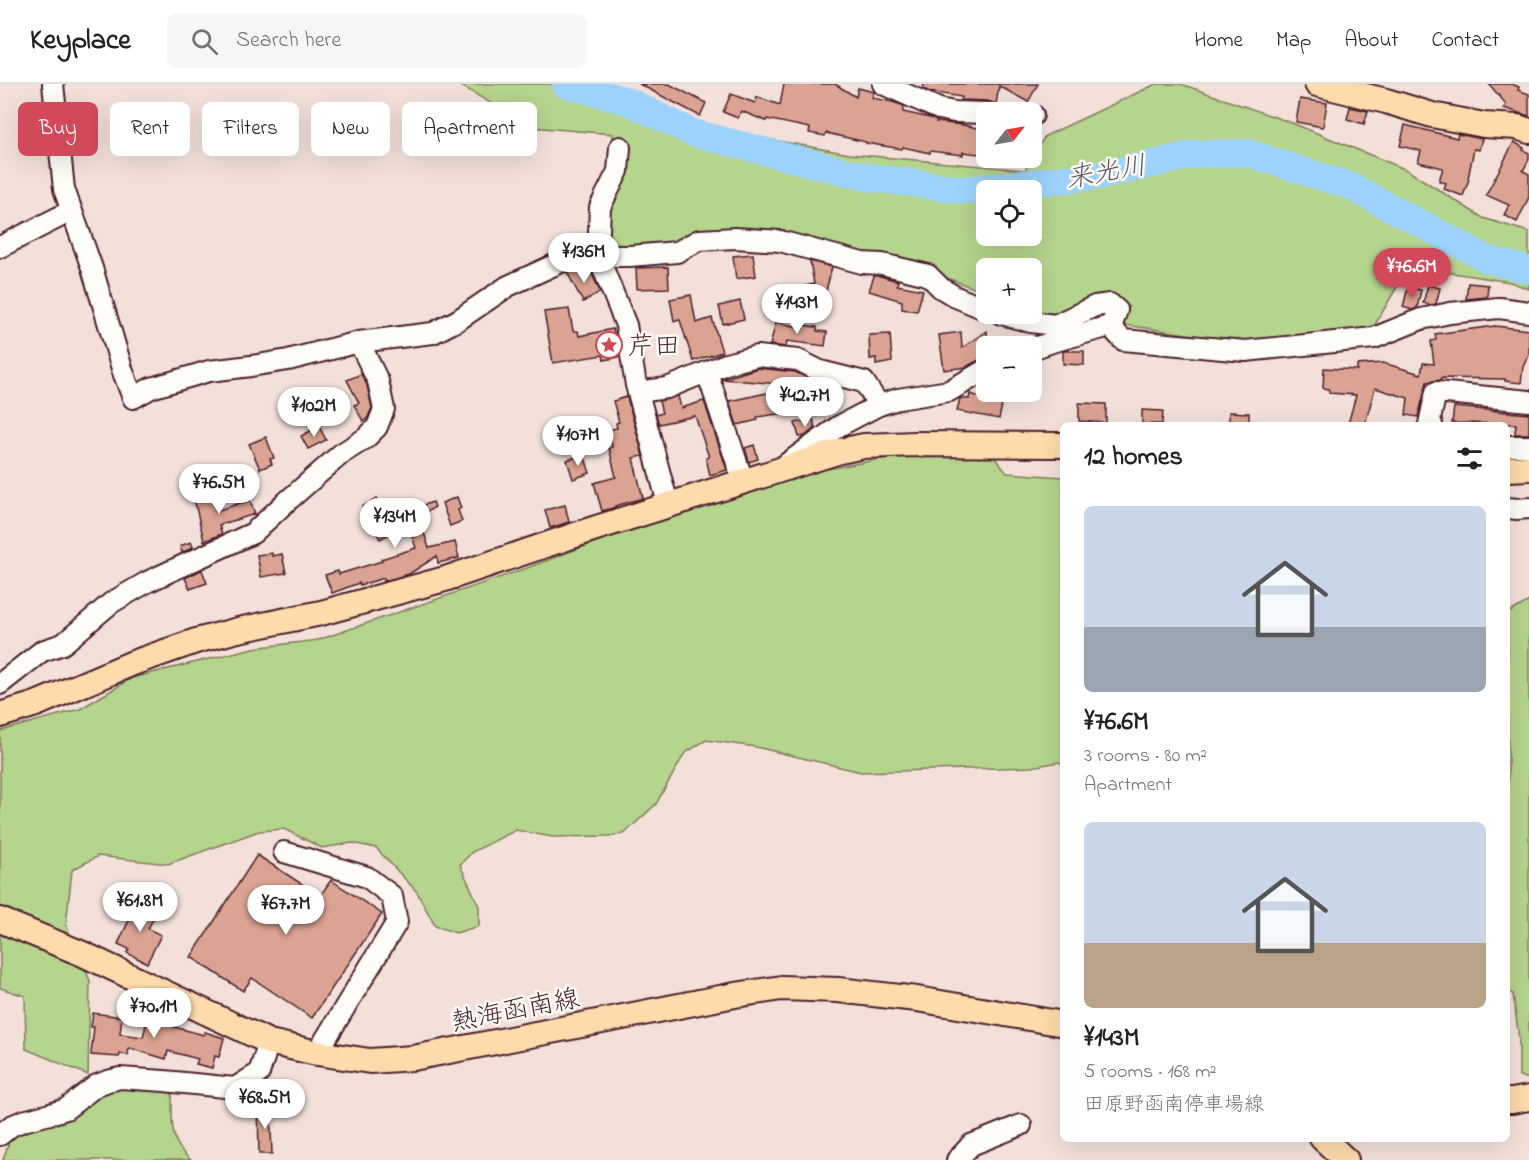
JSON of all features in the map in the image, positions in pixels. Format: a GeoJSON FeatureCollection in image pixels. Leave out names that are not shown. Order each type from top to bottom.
{"type":"FeatureCollection","features":[{"type":"Feature","properties":{"kind":"main road"},"geometry":{"type":"LineString","coordinates":[[1317,84],[1432,115],[1484,125],[1517,127],[1529,131]]}},
{"type":"Feature","properties":{"kind":"main road"},"geometry":{"type":"LineString","coordinates":[[0,715],[36,705],[133,663],[196,641],[321,613],[434,582],[668,504],[840,451],[864,446],[915,444],[1060,445]]}},
{"type":"Feature","properties":{"kind":"main road"},"geometry":{"type":"LineString","coordinates":[[1510,469],[1529,468]]}},
{"type":"Feature","properties":{"kind":"main road","name":"熱海函南線"},"geometry":{"type":"LineString","coordinates":[[0,920],[83,954],[269,1042],[317,1053],[370,1061],[414,1058],[735,995],[782,988],[838,990],[917,999],[1060,1023]]}},
{"type":"Feature","properties":{"kind":"main road"},"geometry":{"type":"LineString","coordinates":[[1510,1101],[1529,1098]]}},
{"type":"Feature","properties":{"kind":"main road"},"geometry":{"type":"LineString","coordinates":[[1326,1142],[1346,1160]]}},
{"type":"Feature","properties":{"kind":"street"},"geometry":{"type":"LineString","coordinates":[[53,84],[64,189],[92,268],[113,341],[133,398],[151,388],[209,371],[270,363],[359,342],[433,333],[458,320],[508,286],[565,260],[677,252],[699,240],[735,238],[780,241],[862,263],[882,264],[928,275],[941,288],[976,305]]}},
{"type":"Feature","properties":{"kind":"street"},"geometry":{"type":"LineString","coordinates":[[883,84],[939,109],[976,113]]}},
{"type":"Feature","properties":{"kind":"street"},"geometry":{"type":"LineString","coordinates":[[620,147],[618,171],[600,207],[598,256],[626,324],[638,393],[668,504]]}},
{"type":"Feature","properties":{"kind":"street"},"geometry":{"type":"LineString","coordinates":[[0,247],[71,211]]}},
{"type":"Feature","properties":{"kind":"street"},"geometry":{"type":"LineString","coordinates":[[1042,323],[1054,325],[1095,306],[1110,304],[1117,310],[1110,326],[1042,346]]}},
{"type":"Feature","properties":{"kind":"street"},"geometry":{"type":"LineString","coordinates":[[1110,326],[1123,340],[1245,351],[1374,338],[1421,319],[1450,313],[1499,309],[1529,312]]}},
{"type":"Feature","properties":{"kind":"street"},"geometry":{"type":"LineString","coordinates":[[0,684],[42,651],[68,641],[111,603],[147,582],[253,533],[341,454],[366,438],[377,427],[384,410],[378,381],[359,342]]}},
{"type":"Feature","properties":{"kind":"street"},"geometry":{"type":"LineString","coordinates":[[638,393],[667,388],[726,364],[757,356],[798,360],[820,371],[864,382],[879,405]]}},
{"type":"Feature","properties":{"kind":"street"},"geometry":{"type":"LineString","coordinates":[[707,372],[743,481]]}},
{"type":"Feature","properties":{"kind":"street"},"geometry":{"type":"LineString","coordinates":[[780,469],[839,426],[879,405],[898,399],[949,391],[976,375]]}},
{"type":"Feature","properties":{"kind":"street"},"geometry":{"type":"LineString","coordinates":[[1429,422],[1436,392],[1529,401]]}},
{"type":"Feature","properties":{"kind":"street"},"geometry":{"type":"LineString","coordinates":[[1510,446],[1529,446]]}},
{"type":"Feature","properties":{"kind":"street"},"geometry":{"type":"LineString","coordinates":[[1510,508],[1529,508]]}},
{"type":"Feature","properties":{"kind":"street"},"geometry":{"type":"LineString","coordinates":[[284,852],[367,877],[392,896],[397,922],[317,1053]]}},
{"type":"Feature","properties":{"kind":"street"},"geometry":{"type":"LineString","coordinates":[[0,1136],[11,1126],[22,1121],[66,1109],[97,1085],[120,1078],[235,1088],[259,1073],[269,1042]]}},
{"type":"Feature","properties":{"kind":"street"},"geometry":{"type":"LineString","coordinates":[[957,1160],[971,1145],[1022,1125]]}},
{"type":"Feature","properties":{"kind":"green space"},"geometry":{"type":"Polygon","coordinates":[[[458,84],[615,84],[692,125],[849,154],[976,166],[976,168],[1025,170],[1026,168],[1042,168],[1042,141],[1045,136],[1156,84],[1181,84],[1292,123],[1407,170],[1483,218],[1529,232],[1529,289],[1510,282],[1409,266],[1369,335],[1242,342],[1052,317],[1042,314],[1042,258],[976,258],[976,289],[910,264],[717,229],[672,244],[608,251],[613,134],[537,128],[537,102],[489,102],[458,84]]]}},
{"type":"Feature","properties":{"kind":"green space"},"geometry":{"type":"Polygon","coordinates":[[[915,453],[993,456],[1007,473],[1060,477],[1060,763],[1031,767],[861,772],[756,747],[706,740],[685,753],[656,804],[624,834],[552,837],[516,830],[472,852],[460,865],[479,906],[479,926],[456,933],[435,926],[417,892],[376,848],[352,843],[322,848],[284,829],[259,831],[168,864],[98,856],[72,870],[66,925],[90,981],[88,1075],[26,1049],[25,996],[0,988],[0,731],[80,709],[132,678],[253,648],[318,640],[527,568],[696,504],[827,469],[915,453]]]}},
{"type":"Feature","properties":{"kind":"green space"},"geometry":{"type":"Polygon","coordinates":[[[1529,601],[1529,1079],[1519,1076],[1519,1039],[1513,994],[1510,993],[1510,612],[1529,601]]]}},
{"type":"Feature","properties":{"kind":"green space"},"geometry":{"type":"Polygon","coordinates":[[[128,1083],[172,1091],[172,1120],[175,1137],[183,1153],[191,1160],[3,1160],[10,1138],[128,1083]]]}},
{"type":"Feature","properties":{"kind":"building"},"geometry":{"type":"Polygon","coordinates":[[[639,84],[669,84],[706,103],[700,116],[639,84]]]}},
{"type":"Feature","properties":{"kind":"building"},"geometry":{"type":"Polygon","coordinates":[[[784,84],[835,84],[856,97],[858,88],[874,92],[872,98],[904,106],[903,112],[930,118],[936,122],[976,128],[976,154],[963,152],[963,155],[930,151],[930,153],[903,147],[902,149],[826,133],[825,136],[809,133],[810,128],[767,119],[766,121],[741,111],[738,118],[723,112],[731,94],[755,103],[757,97],[780,105],[784,84]]]}},
{"type":"Feature","properties":{"kind":"building"},"geometry":{"type":"Polygon","coordinates":[[[924,84],[1038,84],[1028,102],[999,86],[996,102],[961,100],[962,97],[923,89],[924,84]]]}},
{"type":"Feature","properties":{"kind":"building"},"geometry":{"type":"Polygon","coordinates":[[[1489,84],[1512,84],[1519,87],[1518,90],[1529,94],[1529,116],[1504,108],[1506,104],[1489,84]]]}},
{"type":"Feature","properties":{"kind":"building"},"geometry":{"type":"Polygon","coordinates":[[[1300,99],[1327,103],[1323,127],[1296,122],[1300,99]]]}},
{"type":"Feature","properties":{"kind":"building"},"geometry":{"type":"Polygon","coordinates":[[[1350,107],[1368,111],[1364,124],[1347,119],[1350,107]]]}},
{"type":"Feature","properties":{"kind":"building"},"geometry":{"type":"Polygon","coordinates":[[[1405,125],[1457,138],[1458,134],[1482,139],[1479,150],[1474,149],[1469,179],[1463,196],[1444,189],[1446,183],[1439,181],[1443,168],[1418,162],[1421,151],[1400,146],[1405,125]]]}},
{"type":"Feature","properties":{"kind":"building"},"geometry":{"type":"Polygon","coordinates":[[[1514,142],[1529,153],[1529,159],[1523,171],[1529,174],[1529,197],[1517,222],[1504,215],[1509,205],[1486,195],[1514,142]]]}},
{"type":"Feature","properties":{"kind":"building"},"geometry":{"type":"Polygon","coordinates":[[[753,254],[756,276],[736,279],[733,256],[753,254]]]}},
{"type":"Feature","properties":{"kind":"building"},"geometry":{"type":"Polygon","coordinates":[[[810,261],[832,267],[824,299],[789,290],[814,284],[810,261]]]}},
{"type":"Feature","properties":{"kind":"building"},"geometry":{"type":"Polygon","coordinates":[[[668,267],[669,288],[637,289],[636,268],[668,267]]]}},
{"type":"Feature","properties":{"kind":"building"},"geometry":{"type":"Polygon","coordinates":[[[590,269],[600,292],[583,302],[567,272],[590,269]]]}},
{"type":"Feature","properties":{"kind":"building"},"geometry":{"type":"Polygon","coordinates":[[[874,276],[898,281],[897,285],[923,290],[917,311],[902,309],[902,301],[869,291],[874,276]]]}},
{"type":"Feature","properties":{"kind":"building"},"geometry":{"type":"Polygon","coordinates":[[[1468,283],[1488,285],[1487,297],[1466,299],[1468,283]]]}},
{"type":"Feature","properties":{"kind":"building"},"geometry":{"type":"Polygon","coordinates":[[[1428,285],[1440,288],[1436,304],[1423,303],[1428,285]]]}},
{"type":"Feature","properties":{"kind":"building"},"geometry":{"type":"Polygon","coordinates":[[[1408,287],[1421,290],[1417,308],[1412,310],[1403,307],[1408,287]]]}},
{"type":"Feature","properties":{"kind":"building"},"geometry":{"type":"Polygon","coordinates":[[[691,295],[696,323],[712,318],[722,352],[693,361],[680,320],[674,321],[670,299],[691,295]]]}},
{"type":"Feature","properties":{"kind":"building"},"geometry":{"type":"Polygon","coordinates":[[[740,301],[744,319],[723,324],[719,306],[740,301]]]}},
{"type":"Feature","properties":{"kind":"building"},"geometry":{"type":"Polygon","coordinates":[[[569,309],[573,331],[578,331],[579,336],[613,329],[619,357],[604,360],[603,355],[553,363],[544,312],[569,309]]]}},
{"type":"Feature","properties":{"kind":"building"},"geometry":{"type":"Polygon","coordinates":[[[776,322],[803,328],[803,325],[817,327],[817,331],[827,332],[825,346],[787,341],[786,347],[770,345],[776,322]]]}},
{"type":"Feature","properties":{"kind":"building"},"geometry":{"type":"Polygon","coordinates":[[[1495,326],[1529,330],[1529,354],[1523,367],[1521,383],[1505,381],[1505,379],[1441,378],[1441,380],[1427,382],[1418,417],[1406,415],[1408,398],[1375,388],[1366,422],[1349,422],[1356,395],[1329,393],[1329,389],[1323,388],[1324,368],[1357,370],[1357,365],[1383,363],[1421,374],[1423,363],[1434,364],[1431,341],[1436,340],[1435,334],[1495,326]]]}},
{"type":"Feature","properties":{"kind":"building"},"geometry":{"type":"Polygon","coordinates":[[[961,332],[962,348],[976,338],[976,362],[966,367],[944,370],[939,335],[961,332]]]}},
{"type":"Feature","properties":{"kind":"building"},"geometry":{"type":"Polygon","coordinates":[[[890,334],[892,362],[876,365],[876,358],[870,359],[869,335],[890,334]]]}},
{"type":"Feature","properties":{"kind":"building"},"geometry":{"type":"Polygon","coordinates":[[[1063,351],[1084,351],[1084,365],[1063,364],[1063,351]]]}},
{"type":"Feature","properties":{"kind":"building"},"geometry":{"type":"Polygon","coordinates":[[[758,368],[795,372],[808,378],[810,385],[722,379],[758,368]]]}},
{"type":"Feature","properties":{"kind":"building"},"geometry":{"type":"Polygon","coordinates":[[[361,374],[367,385],[372,408],[367,419],[363,421],[354,405],[359,403],[347,380],[361,374]]]}},
{"type":"Feature","properties":{"kind":"building"},"geometry":{"type":"Polygon","coordinates":[[[817,386],[830,386],[833,405],[820,407],[817,386]]]}},
{"type":"Feature","properties":{"kind":"building"},"geometry":{"type":"Polygon","coordinates":[[[781,390],[785,413],[757,417],[758,420],[737,425],[729,401],[781,390]]]}},
{"type":"Feature","properties":{"kind":"building"},"geometry":{"type":"Polygon","coordinates":[[[970,394],[976,396],[976,402],[998,402],[998,404],[1002,405],[999,419],[957,411],[960,398],[969,399],[970,394]]]}},
{"type":"Feature","properties":{"kind":"building"},"geometry":{"type":"Polygon","coordinates":[[[678,396],[681,408],[704,401],[727,470],[710,475],[706,458],[709,457],[695,416],[659,424],[656,415],[662,413],[659,401],[678,396]]]}},
{"type":"Feature","properties":{"kind":"building"},"geometry":{"type":"Polygon","coordinates":[[[627,397],[643,456],[633,458],[643,498],[602,511],[594,483],[616,477],[609,448],[612,447],[608,430],[617,428],[616,423],[619,422],[613,401],[627,397]]]}},
{"type":"Feature","properties":{"kind":"building"},"geometry":{"type":"Polygon","coordinates":[[[1079,403],[1106,404],[1106,422],[1079,421],[1079,403]]]}},
{"type":"Feature","properties":{"kind":"building"},"geometry":{"type":"Polygon","coordinates":[[[1454,407],[1529,414],[1529,434],[1515,434],[1516,424],[1510,424],[1510,422],[1452,422],[1454,407]]]}},
{"type":"Feature","properties":{"kind":"building"},"geometry":{"type":"Polygon","coordinates":[[[1142,410],[1163,411],[1162,422],[1142,422],[1142,410]]]}},
{"type":"Feature","properties":{"kind":"building"},"geometry":{"type":"Polygon","coordinates":[[[1229,412],[1249,413],[1249,422],[1229,422],[1229,412]]]}},
{"type":"Feature","properties":{"kind":"building"},"geometry":{"type":"Polygon","coordinates":[[[813,419],[815,428],[805,436],[799,437],[795,423],[813,419]]]}},
{"type":"Feature","properties":{"kind":"building"},"geometry":{"type":"Polygon","coordinates":[[[319,426],[326,440],[308,449],[301,436],[319,426]]]}},
{"type":"Feature","properties":{"kind":"building"},"geometry":{"type":"Polygon","coordinates":[[[266,437],[274,458],[270,459],[272,464],[260,469],[249,444],[266,437]]]}},
{"type":"Feature","properties":{"kind":"building"},"geometry":{"type":"Polygon","coordinates":[[[754,445],[758,459],[749,462],[745,448],[754,445]]]}},
{"type":"Feature","properties":{"kind":"building"},"geometry":{"type":"Polygon","coordinates":[[[584,455],[590,473],[573,479],[567,460],[584,455]]]}},
{"type":"Feature","properties":{"kind":"building"},"geometry":{"type":"Polygon","coordinates":[[[211,495],[216,511],[250,500],[255,514],[219,525],[222,534],[204,541],[194,499],[211,495]]]}},
{"type":"Feature","properties":{"kind":"building"},"geometry":{"type":"Polygon","coordinates":[[[457,497],[462,521],[450,526],[442,503],[457,497]]]}},
{"type":"Feature","properties":{"kind":"building"},"geometry":{"type":"Polygon","coordinates":[[[377,498],[387,517],[433,502],[435,507],[423,514],[425,519],[420,521],[429,548],[455,542],[459,558],[438,563],[437,556],[409,574],[384,581],[384,578],[360,585],[359,583],[332,593],[325,575],[338,571],[339,574],[416,548],[408,523],[380,539],[362,507],[377,498]]]}},
{"type":"Feature","properties":{"kind":"building"},"geometry":{"type":"Polygon","coordinates":[[[565,505],[569,522],[550,528],[545,510],[565,505]]]}},
{"type":"Feature","properties":{"kind":"building"},"geometry":{"type":"Polygon","coordinates":[[[191,542],[193,547],[182,553],[180,546],[191,542]]]}},
{"type":"Feature","properties":{"kind":"building"},"geometry":{"type":"Polygon","coordinates":[[[272,553],[272,556],[282,554],[286,573],[261,577],[257,555],[272,553]]]}},
{"type":"Feature","properties":{"kind":"building"},"geometry":{"type":"Polygon","coordinates":[[[202,570],[207,583],[190,589],[185,578],[202,570]]]}},
{"type":"Feature","properties":{"kind":"building"},"geometry":{"type":"Polygon","coordinates":[[[257,855],[320,896],[331,880],[382,914],[312,1018],[252,978],[243,991],[191,957],[257,855]]]}},
{"type":"Feature","properties":{"kind":"building"},"geometry":{"type":"Polygon","coordinates":[[[138,901],[157,911],[148,929],[161,935],[147,963],[127,953],[129,949],[118,944],[138,901]]]}},
{"type":"Feature","properties":{"kind":"building"},"geometry":{"type":"Polygon","coordinates":[[[150,1009],[177,1016],[174,1027],[224,1038],[219,1057],[215,1056],[212,1068],[196,1064],[198,1059],[168,1051],[166,1059],[129,1048],[128,1055],[120,1054],[119,1057],[91,1055],[93,1013],[122,1017],[120,1034],[143,1037],[150,1009]]]}},
{"type":"Feature","properties":{"kind":"building"},"geometry":{"type":"Polygon","coordinates":[[[258,1105],[270,1105],[272,1154],[259,1154],[258,1105]]]}},
{"type":"Feature","properties":{"kind":"waterway","name":"来光川"},"geometry":{"type":"LineString","coordinates":[[566,84],[627,101],[693,133],[866,177],[965,190],[1103,175],[1196,154],[1248,153],[1350,186],[1489,260],[1529,270]]}},
{"type":"Feature","properties":{"kind":"place","name":"芹田"},"geometry":{"type":"Point","coordinates":[609,345]}}]}
